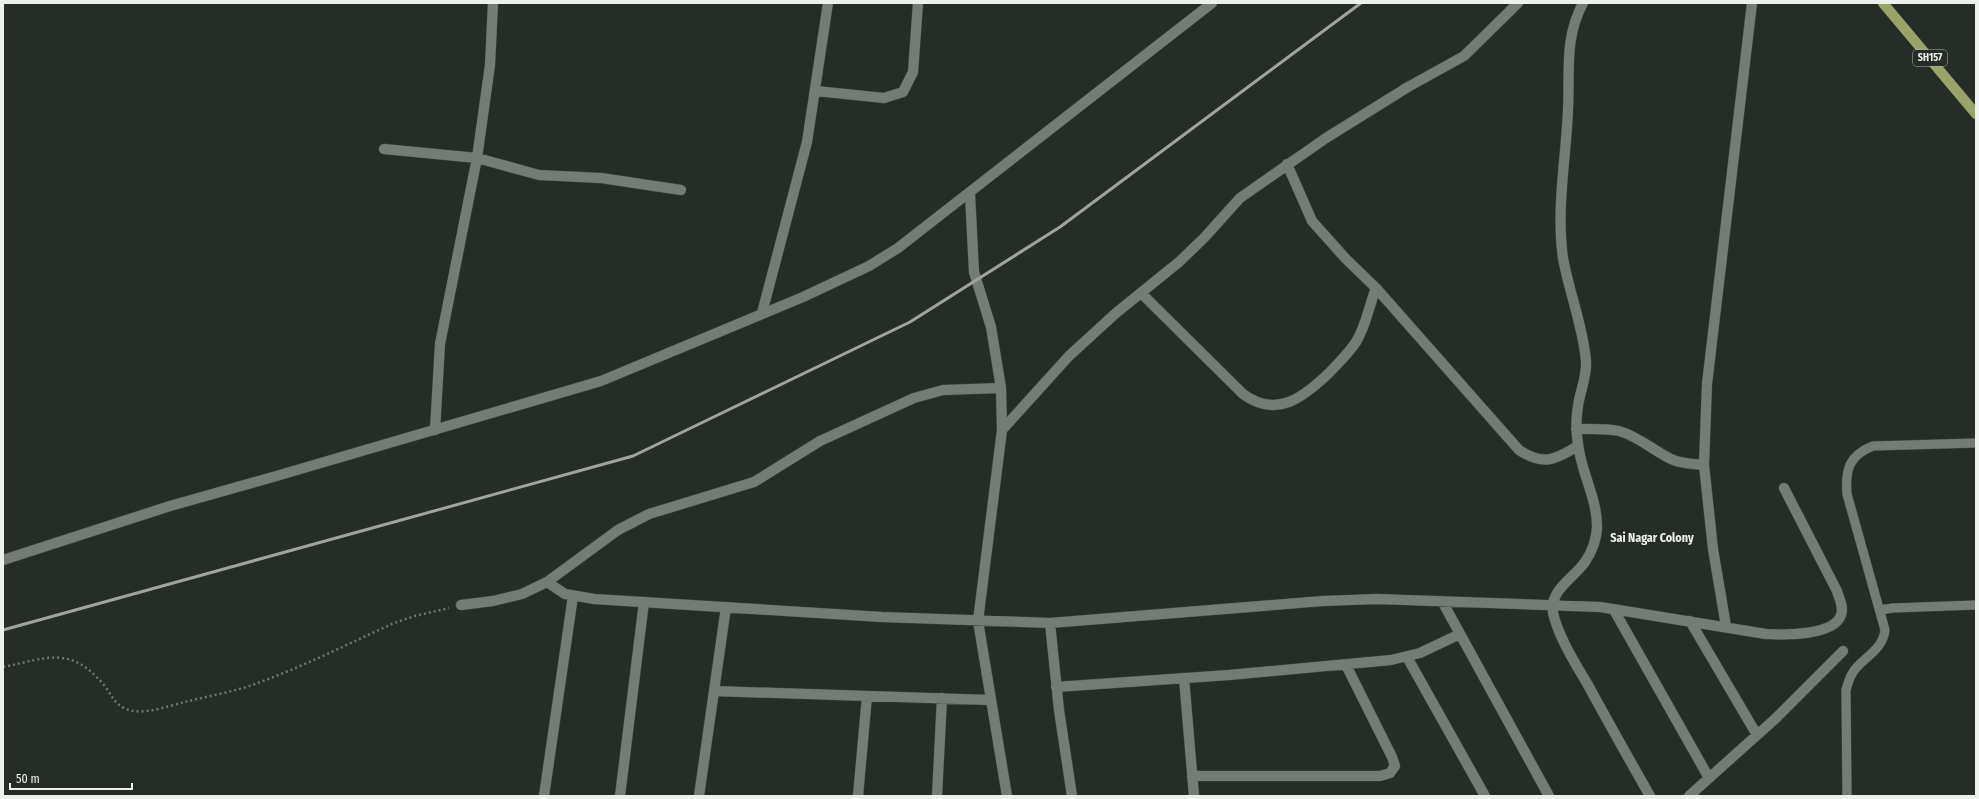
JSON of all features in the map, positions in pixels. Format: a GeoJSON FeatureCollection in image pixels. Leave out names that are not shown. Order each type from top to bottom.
{"type":"FeatureCollection","features":[{"type":"Feature","properties":{"kind":"main road","name":"SH157"},"geometry":{"type":"LineString","coordinates":[[1884,3],[1976,114]]}},
{"type":"Feature","properties":{"kind":"street"},"geometry":{"type":"LineString","coordinates":[[435,430],[436,388],[442,338],[477,158],[490,65],[493,3]]}},
{"type":"Feature","properties":{"kind":"street"},"geometry":{"type":"LineString","coordinates":[[762,313],[808,142],[828,3]]}},
{"type":"Feature","properties":{"kind":"street"},"geometry":{"type":"LineString","coordinates":[[816,91],[884,98],[903,92],[913,72],[918,3]]}},
{"type":"Feature","properties":{"kind":"street"},"geometry":{"type":"LineString","coordinates":[[3,560],[170,506],[601,381],[803,296],[869,266],[898,248],[970,194],[1212,3]]}},
{"type":"Feature","properties":{"kind":"street"},"geometry":{"type":"LineString","coordinates":[[1002,430],[1069,356],[1140,293],[1179,262],[1204,238],[1240,198],[1287,164],[1364,114],[1464,56],[1518,3]]}},
{"type":"Feature","properties":{"kind":"street"},"geometry":{"type":"LineString","coordinates":[[1583,3],[1574,19],[1570,38],[1568,111],[1560,202],[1563,257],[1584,346],[1586,363],[1585,379],[1578,405],[1576,429],[1578,446],[1597,524],[1596,534],[1587,560],[1560,588],[1552,605],[1554,615],[1570,653],[1650,796]]}},
{"type":"Feature","properties":{"kind":"street"},"geometry":{"type":"LineString","coordinates":[[1726,626],[1712,542],[1704,465],[1707,384],[1752,3]]}},
{"type":"Feature","properties":{"kind":"street"},"geometry":{"type":"LineString","coordinates":[[384,149],[477,158],[539,175],[601,178],[681,190]]}},
{"type":"Feature","properties":{"kind":"street"},"geometry":{"type":"LineString","coordinates":[[1287,164],[1312,221],[1354,267],[1376,288],[1519,450],[1530,457],[1544,460],[1559,457],[1578,446]]}},
{"type":"Feature","properties":{"kind":"street"},"geometry":{"type":"LineString","coordinates":[[970,194],[974,272],[992,327],[1001,388],[1002,430],[978,621],[1007,796]]}},
{"type":"Feature","properties":{"kind":"street"},"geometry":{"type":"LineString","coordinates":[[1140,293],[1243,394],[1252,401],[1274,404],[1290,403],[1310,392],[1356,343],[1364,325],[1376,288]]}},
{"type":"Feature","properties":{"kind":"street"},"geometry":{"type":"LineString","coordinates":[[461,605],[493,601],[522,594],[547,582],[618,530],[648,514],[754,482],[820,441],[893,406],[914,398],[943,390],[1001,388]]}},
{"type":"Feature","properties":{"kind":"street"},"geometry":{"type":"LineString","coordinates":[[1576,429],[1607,429],[1619,431],[1629,434],[1672,460],[1683,463],[1704,465]]}},
{"type":"Feature","properties":{"kind":"street"},"geometry":{"type":"LineString","coordinates":[[547,582],[558,591],[572,596],[644,602],[978,621],[1050,623],[1323,601],[1377,599],[1600,607],[1726,626],[1766,634],[1790,635],[1815,631],[1834,624],[1841,615],[1841,604],[1837,591],[1784,488]]}},
{"type":"Feature","properties":{"kind":"street"},"geometry":{"type":"LineString","coordinates":[[544,796],[572,596]]}},
{"type":"Feature","properties":{"kind":"street"},"geometry":{"type":"LineString","coordinates":[[1442,601],[1549,796]]}},
{"type":"Feature","properties":{"kind":"street"},"geometry":{"type":"LineString","coordinates":[[620,796],[644,602]]}},
{"type":"Feature","properties":{"kind":"street"},"geometry":{"type":"LineString","coordinates":[[699,796],[726,607]]}},
{"type":"Feature","properties":{"kind":"street"},"geometry":{"type":"LineString","coordinates":[[1614,610],[1710,778]]}},
{"type":"Feature","properties":{"kind":"street"},"geometry":{"type":"LineString","coordinates":[[1690,621],[1757,735]]}},
{"type":"Feature","properties":{"kind":"street"},"geometry":{"type":"LineString","coordinates":[[1050,623],[1056,687],[1072,796]]}},
{"type":"Feature","properties":{"kind":"street"},"geometry":{"type":"LineString","coordinates":[[1056,687],[1346,666],[1407,657],[1460,634]]}},
{"type":"Feature","properties":{"kind":"street"},"geometry":{"type":"LineString","coordinates":[[1689,796],[1757,735],[1844,651]]}},
{"type":"Feature","properties":{"kind":"street"},"geometry":{"type":"LineString","coordinates":[[1407,657],[1485,796]]}},
{"type":"Feature","properties":{"kind":"street"},"geometry":{"type":"LineString","coordinates":[[1192,776],[1380,776],[1390,774],[1395,766],[1392,757],[1346,666]]}},
{"type":"Feature","properties":{"kind":"street"},"geometry":{"type":"LineString","coordinates":[[1184,678],[1194,796]]}},
{"type":"Feature","properties":{"kind":"street"},"geometry":{"type":"LineString","coordinates":[[714,691],[990,700]]}},
{"type":"Feature","properties":{"kind":"street"},"geometry":{"type":"LineString","coordinates":[[858,796],[867,696]]}},
{"type":"Feature","properties":{"kind":"street"},"geometry":{"type":"LineString","coordinates":[[937,796],[942,698]]}},
{"type":"Feature","properties":{"kind":"lane"},"geometry":{"type":"LineString","coordinates":[[1847,796],[1846,690],[1851,675],[1856,667],[1874,651],[1885,637],[1885,630],[1880,610],[1847,494],[1846,482],[1851,461],[1858,453],[1879,446],[1976,443]]}},
{"type":"Feature","properties":{"kind":"lane"},"geometry":{"type":"LineString","coordinates":[[1880,610],[1893,608],[1976,605]]}},
{"type":"Feature","properties":{"kind":"path"},"geometry":{"type":"LineString","coordinates":[[3,667],[55,657],[68,657],[90,670],[105,686],[114,701],[126,709],[142,711],[165,707],[255,684],[394,623],[415,616],[461,605]]}},
{"type":"Feature","properties":{"kind":"railway"},"geometry":{"type":"LineString","coordinates":[[3,630],[633,456],[910,322],[1060,227],[1361,3]]}},
{"type":"Feature","properties":{"kind":"district","name":"Sai Nagar Colony"},"geometry":{"type":"Point","coordinates":[1652,538]}}]}
